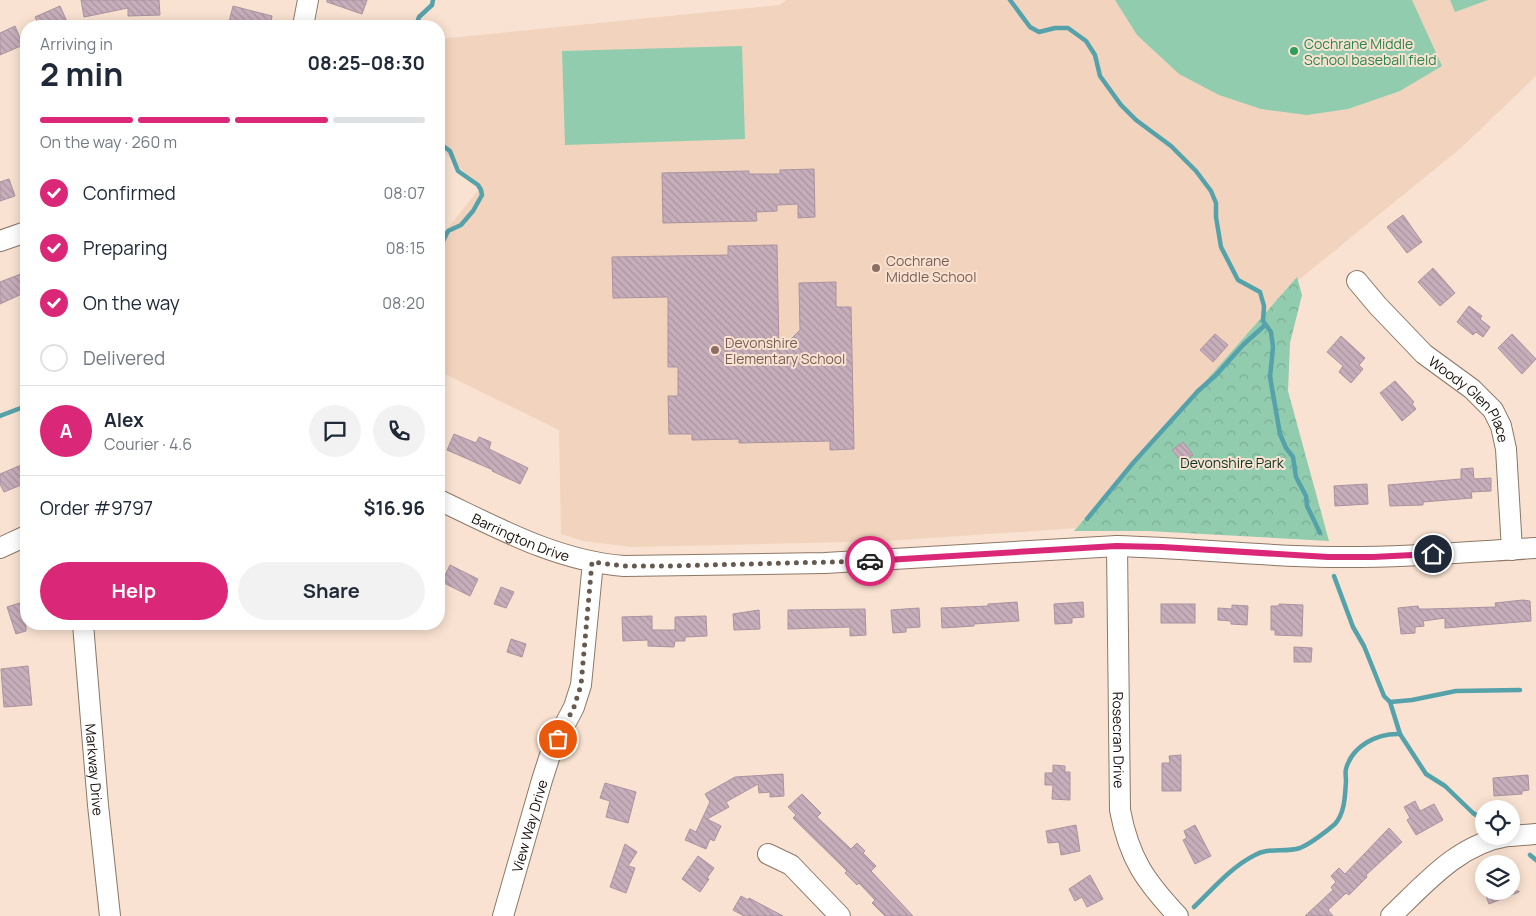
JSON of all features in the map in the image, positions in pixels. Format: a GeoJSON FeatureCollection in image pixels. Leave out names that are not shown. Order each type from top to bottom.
{"type":"FeatureCollection","features":[{"type":"Feature","properties":{"kind":"street"},"geometry":{"type":"LineString","coordinates":[[305,20],[308,0]]}},
{"type":"Feature","properties":{"kind":"street"},"geometry":{"type":"LineString","coordinates":[[0,241],[20,234]]}},
{"type":"Feature","properties":{"kind":"street","name":"Woody Glen Place"},"geometry":{"type":"LineString","coordinates":[[1358,281],[1378,306],[1424,354],[1472,389],[1493,410],[1501,426],[1506,449],[1512,550]]}},
{"type":"Feature","properties":{"kind":"street","name":"Barrington Drive"},"geometry":{"type":"LineString","coordinates":[[445,503],[511,534],[551,550],[592,562],[624,566],[825,563],[1116,546],[1328,557],[1373,557],[1536,548]]}},
{"type":"Feature","properties":{"kind":"street"},"geometry":{"type":"LineString","coordinates":[[0,548],[20,539]]}},
{"type":"Feature","properties":{"kind":"street","name":"Rosecran Drive"},"geometry":{"type":"LineString","coordinates":[[1116,546],[1120,810],[1123,828],[1135,862],[1158,895],[1178,916]]}},
{"type":"Feature","properties":{"kind":"street","name":"View Way Drive"},"geometry":{"type":"LineString","coordinates":[[503,916],[552,749],[574,707],[581,685],[592,562]]}},
{"type":"Feature","properties":{"kind":"street","name":"Markway Drive"},"geometry":{"type":"LineString","coordinates":[[84,630],[98,805],[110,916]]}},
{"type":"Feature","properties":{"kind":"street"},"geometry":{"type":"LineString","coordinates":[[1520,835],[1536,834]]}},
{"type":"Feature","properties":{"kind":"street"},"geometry":{"type":"LineString","coordinates":[[1391,916],[1447,863],[1480,845]]}},
{"type":"Feature","properties":{"kind":"street"},"geometry":{"type":"LineString","coordinates":[[768,854],[791,865],[840,916]]}},
{"type":"Feature","properties":{"kind":"shaded area","name":"Cochrane Middle School"},"geometry":{"type":"Polygon","coordinates":[[[786,0],[1536,0],[1536,76],[1461,148],[1285,291],[1077,528],[886,541],[632,547],[583,541],[561,534],[559,430],[445,374],[445,232],[480,188],[445,153],[445,38],[780,5],[786,0]]]}},
{"type":"Feature","properties":{"kind":"green space","name":"Cochrane Middle School baseball field"},"geometry":{"type":"Polygon","coordinates":[[[1115,0],[1412,0],[1442,66],[1400,91],[1348,109],[1307,115],[1261,109],[1219,95],[1179,74],[1137,35],[1115,0]]]}},
{"type":"Feature","properties":{"kind":"green space"},"geometry":{"type":"Polygon","coordinates":[[[1450,0],[1488,0],[1455,12],[1450,0]]]}},
{"type":"Feature","properties":{"kind":"green space"},"geometry":{"type":"Polygon","coordinates":[[[742,46],[745,139],[565,145],[562,51],[742,46]]]}},
{"type":"Feature","properties":{"kind":"green space","name":"Devonshire Park"},"geometry":{"type":"Polygon","coordinates":[[[1297,277],[1302,295],[1290,343],[1288,391],[1329,541],[1148,531],[1074,531],[1297,277]]]}},
{"type":"Feature","properties":{"kind":"building"},"geometry":{"type":"Polygon","coordinates":[[[81,0],[159,0],[160,15],[128,16],[128,8],[84,17],[81,0]]]}},
{"type":"Feature","properties":{"kind":"building"},"geometry":{"type":"Polygon","coordinates":[[[327,0],[367,0],[362,14],[327,2],[327,0]]]}},
{"type":"Feature","properties":{"kind":"building"},"geometry":{"type":"Polygon","coordinates":[[[60,6],[66,20],[36,20],[35,17],[60,6]]]}},
{"type":"Feature","properties":{"kind":"building"},"geometry":{"type":"Polygon","coordinates":[[[233,6],[272,16],[271,20],[230,20],[233,6]]]}},
{"type":"Feature","properties":{"kind":"building"},"geometry":{"type":"Polygon","coordinates":[[[15,26],[20,38],[20,46],[0,55],[0,33],[15,26]]]}},
{"type":"Feature","properties":{"kind":"building"},"geometry":{"type":"Polygon","coordinates":[[[814,169],[815,217],[798,218],[798,204],[777,205],[777,211],[756,212],[757,221],[663,223],[662,173],[749,171],[749,174],[780,174],[780,170],[814,169]]]}},
{"type":"Feature","properties":{"kind":"building"},"geometry":{"type":"Polygon","coordinates":[[[9,179],[15,196],[0,201],[0,182],[9,179]]]}},
{"type":"Feature","properties":{"kind":"building"},"geometry":{"type":"Polygon","coordinates":[[[1403,215],[1422,242],[1407,253],[1387,227],[1403,215]]]}},
{"type":"Feature","properties":{"kind":"building","name":"Devonshire Elementary School"},"geometry":{"type":"Polygon","coordinates":[[[777,245],[779,351],[800,330],[799,283],[836,282],[836,307],[851,307],[854,449],[830,450],[830,441],[739,443],[739,439],[692,440],[692,434],[669,434],[668,396],[678,396],[678,367],[668,367],[668,297],[613,298],[612,257],[728,255],[728,246],[777,245]]]}},
{"type":"Feature","properties":{"kind":"building"},"geometry":{"type":"Polygon","coordinates":[[[1433,268],[1455,293],[1440,306],[1418,282],[1433,268]]]}},
{"type":"Feature","properties":{"kind":"building"},"geometry":{"type":"Polygon","coordinates":[[[20,274],[20,295],[0,304],[0,282],[20,274]]]}},
{"type":"Feature","properties":{"kind":"building"},"geometry":{"type":"Polygon","coordinates":[[[1469,306],[1482,316],[1480,319],[1490,327],[1483,337],[1476,332],[1473,335],[1457,322],[1469,306]]]}},
{"type":"Feature","properties":{"kind":"building"},"geometry":{"type":"Polygon","coordinates":[[[1215,334],[1228,345],[1213,362],[1200,350],[1215,334]]]}},
{"type":"Feature","properties":{"kind":"building"},"geometry":{"type":"Polygon","coordinates":[[[1512,334],[1536,359],[1522,374],[1498,348],[1512,334]]]}},
{"type":"Feature","properties":{"kind":"building"},"geometry":{"type":"Polygon","coordinates":[[[1341,336],[1365,358],[1359,365],[1363,369],[1351,383],[1339,372],[1343,366],[1327,352],[1341,336]]]}},
{"type":"Feature","properties":{"kind":"building"},"geometry":{"type":"Polygon","coordinates":[[[1395,381],[1414,402],[1412,404],[1416,409],[1402,421],[1380,393],[1395,381]]]}},
{"type":"Feature","properties":{"kind":"building"},"geometry":{"type":"Polygon","coordinates":[[[454,434],[476,443],[479,437],[491,442],[489,449],[528,468],[520,484],[447,450],[454,434]]]}},
{"type":"Feature","properties":{"kind":"building"},"geometry":{"type":"Polygon","coordinates":[[[1183,442],[1193,455],[1183,463],[1172,450],[1183,442]]]}},
{"type":"Feature","properties":{"kind":"building"},"geometry":{"type":"Polygon","coordinates":[[[20,466],[20,485],[4,492],[0,484],[0,474],[20,466]]]}},
{"type":"Feature","properties":{"kind":"building"},"geometry":{"type":"Polygon","coordinates":[[[1473,468],[1474,479],[1491,478],[1491,491],[1471,492],[1472,498],[1423,502],[1423,505],[1390,506],[1388,485],[1461,479],[1461,469],[1473,468]]]}},
{"type":"Feature","properties":{"kind":"building"},"geometry":{"type":"Polygon","coordinates":[[[1367,484],[1368,504],[1335,506],[1334,486],[1367,484]]]}},
{"type":"Feature","properties":{"kind":"building"},"geometry":{"type":"Polygon","coordinates":[[[450,565],[478,579],[470,596],[445,584],[445,576],[450,565]]]}},
{"type":"Feature","properties":{"kind":"building"},"geometry":{"type":"Polygon","coordinates":[[[501,587],[514,592],[506,608],[494,604],[501,587]]]}},
{"type":"Feature","properties":{"kind":"building"},"geometry":{"type":"Polygon","coordinates":[[[1530,601],[1531,621],[1445,628],[1445,618],[1423,621],[1424,626],[1415,627],[1415,633],[1401,634],[1398,608],[1418,606],[1419,609],[1496,607],[1495,603],[1530,601]]]}},
{"type":"Feature","properties":{"kind":"building"},"geometry":{"type":"Polygon","coordinates":[[[1017,602],[1019,621],[942,628],[941,608],[988,606],[988,604],[1017,602]]]}},
{"type":"Feature","properties":{"kind":"building"},"geometry":{"type":"Polygon","coordinates":[[[1083,602],[1084,617],[1072,618],[1072,623],[1055,624],[1054,604],[1083,602]]]}},
{"type":"Feature","properties":{"kind":"building"},"geometry":{"type":"Polygon","coordinates":[[[20,603],[20,630],[26,631],[16,634],[7,607],[20,603]]]}},
{"type":"Feature","properties":{"kind":"building"},"geometry":{"type":"Polygon","coordinates":[[[1161,604],[1195,604],[1195,623],[1161,623],[1161,604]]]}},
{"type":"Feature","properties":{"kind":"building"},"geometry":{"type":"Polygon","coordinates":[[[1279,604],[1303,605],[1302,636],[1275,635],[1275,630],[1271,630],[1271,606],[1279,606],[1279,604]]]}},
{"type":"Feature","properties":{"kind":"building"},"geometry":{"type":"Polygon","coordinates":[[[1232,605],[1248,606],[1247,625],[1231,624],[1231,621],[1218,620],[1218,608],[1232,609],[1232,605]]]}},
{"type":"Feature","properties":{"kind":"building"},"geometry":{"type":"Polygon","coordinates":[[[919,608],[920,627],[906,628],[906,632],[893,633],[891,610],[919,608]]]}},
{"type":"Feature","properties":{"kind":"building"},"geometry":{"type":"Polygon","coordinates":[[[865,609],[866,635],[850,636],[850,627],[788,629],[788,610],[865,609]]]}},
{"type":"Feature","properties":{"kind":"building"},"geometry":{"type":"Polygon","coordinates":[[[759,610],[760,629],[734,630],[733,614],[759,610]]]}},
{"type":"Feature","properties":{"kind":"building"},"geometry":{"type":"Polygon","coordinates":[[[652,616],[652,630],[675,630],[675,617],[706,616],[707,636],[685,637],[685,641],[675,641],[674,647],[648,646],[648,640],[623,641],[622,617],[652,616]]]}},
{"type":"Feature","properties":{"kind":"building"},"geometry":{"type":"Polygon","coordinates":[[[511,639],[526,644],[522,657],[507,652],[511,639]]]}},
{"type":"Feature","properties":{"kind":"building"},"geometry":{"type":"Polygon","coordinates":[[[1294,647],[1312,648],[1311,662],[1294,662],[1294,647]]]}},
{"type":"Feature","properties":{"kind":"building"},"geometry":{"type":"Polygon","coordinates":[[[28,666],[32,705],[4,707],[1,669],[28,666]]]}},
{"type":"Feature","properties":{"kind":"building"},"geometry":{"type":"Polygon","coordinates":[[[1181,755],[1181,791],[1162,791],[1162,763],[1170,763],[1169,756],[1181,755]]]}},
{"type":"Feature","properties":{"kind":"building"},"geometry":{"type":"Polygon","coordinates":[[[1053,765],[1065,766],[1065,772],[1070,772],[1070,800],[1052,799],[1053,785],[1045,785],[1045,773],[1053,773],[1053,765]]]}},
{"type":"Feature","properties":{"kind":"building"},"geometry":{"type":"Polygon","coordinates":[[[783,774],[784,796],[770,797],[770,792],[759,793],[758,784],[726,802],[729,807],[707,819],[721,826],[714,841],[710,839],[706,849],[685,840],[690,829],[696,832],[710,802],[705,794],[735,777],[783,774]]]}},
{"type":"Feature","properties":{"kind":"building"},"geometry":{"type":"Polygon","coordinates":[[[1528,775],[1529,790],[1522,791],[1522,794],[1494,796],[1493,778],[1528,775]]]}},
{"type":"Feature","properties":{"kind":"building"},"geometry":{"type":"Polygon","coordinates":[[[605,783],[636,792],[628,823],[606,817],[610,801],[600,798],[605,783]]]}},
{"type":"Feature","properties":{"kind":"building"},"geometry":{"type":"Polygon","coordinates":[[[802,794],[821,813],[817,817],[851,849],[857,843],[865,851],[863,853],[876,866],[871,871],[913,916],[885,916],[872,903],[875,900],[859,883],[857,885],[845,873],[847,871],[793,818],[796,815],[788,807],[802,794]]]}},
{"type":"Feature","properties":{"kind":"building"},"geometry":{"type":"Polygon","coordinates":[[[1415,801],[1420,811],[1434,804],[1443,820],[1416,835],[1407,820],[1410,818],[1404,807],[1415,801]]]}},
{"type":"Feature","properties":{"kind":"building"},"geometry":{"type":"Polygon","coordinates":[[[1076,825],[1080,851],[1061,855],[1059,842],[1048,843],[1046,831],[1076,825]]]}},
{"type":"Feature","properties":{"kind":"building"},"geometry":{"type":"Polygon","coordinates":[[[1195,825],[1211,856],[1195,864],[1183,840],[1187,838],[1184,831],[1195,825]]]}},
{"type":"Feature","properties":{"kind":"building"},"geometry":{"type":"Polygon","coordinates":[[[1389,828],[1402,842],[1366,875],[1367,877],[1349,895],[1346,893],[1328,910],[1333,916],[1305,916],[1333,890],[1331,887],[1336,882],[1331,876],[1339,868],[1345,874],[1389,828]]]}},
{"type":"Feature","properties":{"kind":"building"},"geometry":{"type":"Polygon","coordinates":[[[625,844],[637,852],[628,866],[635,868],[626,893],[610,887],[625,844]]]}},
{"type":"Feature","properties":{"kind":"building"},"geometry":{"type":"Polygon","coordinates":[[[698,856],[714,868],[700,892],[682,879],[698,856]]]}},
{"type":"Feature","properties":{"kind":"building"},"geometry":{"type":"Polygon","coordinates":[[[1090,875],[1103,899],[1087,907],[1082,897],[1075,901],[1069,889],[1090,875]]]}},
{"type":"Feature","properties":{"kind":"building"},"geometry":{"type":"Polygon","coordinates":[[[741,896],[748,900],[749,898],[783,916],[744,916],[733,910],[741,896]]]}},
{"type":"Feature","properties":{"kind":"building"},"geometry":{"type":"Polygon","coordinates":[[[1487,900],[1499,900],[1489,904],[1487,900]]]}},
{"type":"Feature","properties":{"kind":"waterway"},"geometry":{"type":"LineString","coordinates":[[418,20],[432,5],[433,0]]}},
{"type":"Feature","properties":{"kind":"waterway"},"geometry":{"type":"LineString","coordinates":[[1010,0],[1030,27],[1039,32],[1055,28],[1068,28],[1086,41],[1095,55],[1100,76],[1121,105],[1136,120],[1171,146],[1196,171],[1211,191],[1216,203],[1216,217],[1221,247],[1238,280],[1260,292],[1264,306],[1263,321],[1271,332],[1273,347],[1270,377],[1280,434],[1286,448],[1293,457],[1296,477],[1306,496],[1307,506],[1320,533]]}},
{"type":"Feature","properties":{"kind":"waterway"},"geometry":{"type":"LineString","coordinates":[[445,147],[450,151],[458,171],[478,185],[482,195],[473,211],[461,225],[448,231],[445,237]]}},
{"type":"Feature","properties":{"kind":"waterway"},"geometry":{"type":"LineString","coordinates":[[1087,519],[1133,463],[1198,391],[1265,325]]}},
{"type":"Feature","properties":{"kind":"waterway"},"geometry":{"type":"LineString","coordinates":[[0,416],[20,408]]}},
{"type":"Feature","properties":{"kind":"waterway"},"geometry":{"type":"LineString","coordinates":[[1334,576],[1353,627],[1364,646],[1384,696],[1390,702],[1400,734],[1426,774],[1445,786],[1475,814]]}},
{"type":"Feature","properties":{"kind":"waterway"},"geometry":{"type":"LineString","coordinates":[[1390,702],[1412,700],[1456,691],[1520,690]]}},
{"type":"Feature","properties":{"kind":"waterway"},"geometry":{"type":"LineString","coordinates":[[1194,907],[1246,860],[1265,851],[1300,848],[1332,827],[1343,809],[1346,769],[1354,754],[1367,742],[1391,734],[1400,734]]}},
{"type":"Feature","properties":{"kind":"waterway"},"geometry":{"type":"LineString","coordinates":[[1530,855],[1536,860]]}},
{"type":"Feature","properties":{"kind":"way so far"},"geometry":{"type":"LineString","coordinates":[[558,739],[574,707],[581,685],[592,562],[624,566],[668,566],[870,561]]}},
{"type":"Feature","properties":{"kind":"place","name":"Cochrane Middle School baseball field"},"geometry":{"type":"Point","coordinates":[1294,51]}},
{"type":"Feature","properties":{"kind":"place","name":"Cochrane Middle School"},"geometry":{"type":"Point","coordinates":[876,268]}},
{"type":"Feature","properties":{"kind":"place","name":"Devonshire Elementary School"},"geometry":{"type":"Point","coordinates":[715,350]}},
{"type":"Feature","properties":{"kind":"route"},"geometry":{"type":"LineString","coordinates":[[870,561],[1116,546],[1328,557],[1433,554]]}}]}
